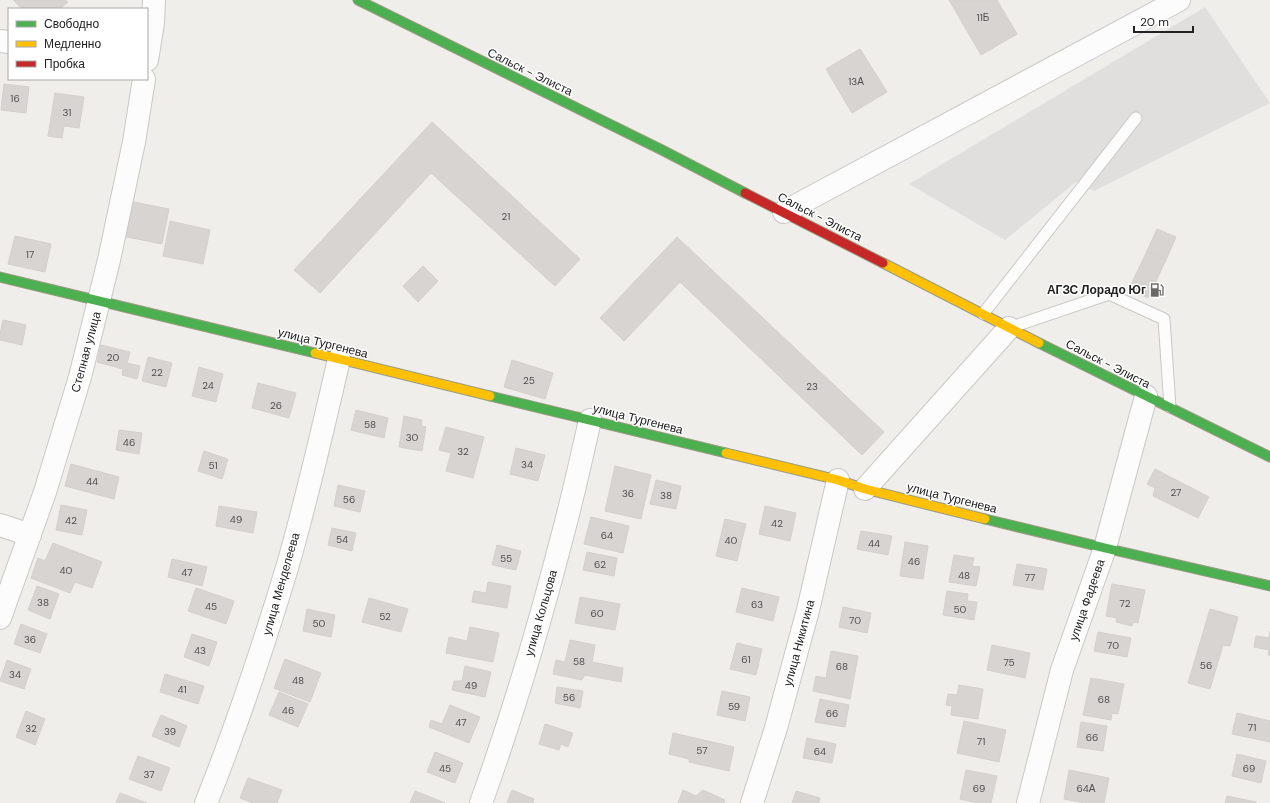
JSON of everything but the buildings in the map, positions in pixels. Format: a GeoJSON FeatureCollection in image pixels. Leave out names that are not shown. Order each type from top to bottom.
{"type":"FeatureCollection","features":[{"type":"Feature","properties":{"kind":"street"},"geometry":{"type":"LineString","coordinates":[[148,54],[153,23],[154,0]]}},
{"type":"Feature","properties":{"kind":"street","name":"Сальск - Элиста"},"geometry":{"type":"LineString","coordinates":[[358,0],[662,150],[1009,328],[1270,457]]}},
{"type":"Feature","properties":{"kind":"street"},"geometry":{"type":"LineString","coordinates":[[784,212],[1179,0]]}},
{"type":"Feature","properties":{"kind":"street","name":"Степная улица"},"geometry":{"type":"LineString","coordinates":[[0,618],[45,492],[80,377],[110,260],[132,150],[144,80]]}},
{"type":"Feature","properties":{"kind":"street","name":"улица Тургенева"},"geometry":{"type":"LineString","coordinates":[[0,277],[838,480],[866,489],[1105,548],[1270,586]]}},
{"type":"Feature","properties":{"kind":"street"},"geometry":{"type":"LineString","coordinates":[[866,489],[1009,328]]}},
{"type":"Feature","properties":{"kind":"street","name":"улица Менделеева"},"geometry":{"type":"LineString","coordinates":[[206,803],[257,664],[287,567],[314,468],[339,359]]}},
{"type":"Feature","properties":{"kind":"street","name":"улица Фадеева"},"geometry":{"type":"LineString","coordinates":[[1028,803],[1062,670],[1105,548],[1146,396]]}},
{"type":"Feature","properties":{"kind":"street","name":"улица Кольцова"},"geometry":{"type":"LineString","coordinates":[[481,803],[498,756],[532,648],[562,540],[590,420]]}},
{"type":"Feature","properties":{"kind":"street","name":"улица Никитина"},"geometry":{"type":"LineString","coordinates":[[752,803],[776,728],[808,610],[838,480]]}},
{"type":"Feature","properties":{"kind":"street"},"geometry":{"type":"LineString","coordinates":[[0,525],[30,535]]}},
{"type":"Feature","properties":{"kind":"lane"},"geometry":{"type":"LineString","coordinates":[[983,314],[1136,118]]}},
{"type":"Feature","properties":{"kind":"lane"},"geometry":{"type":"LineString","coordinates":[[1009,328],[1109,294],[1164,319],[1170,407]]}},
{"type":"Feature","properties":{"kind":"shaded area"},"geometry":{"type":"Polygon","coordinates":[[[1205,7],[1270,103],[1094,191],[1076,182],[1005,240],[909,184],[1205,7]]]}},
{"type":"Feature","properties":{"kind":"traffic: fast"},"geometry":{"type":"LineString","coordinates":[[358,0],[662,150],[745,193]]}},
{"type":"Feature","properties":{"kind":"traffic: fast"},"geometry":{"type":"LineString","coordinates":[[0,277],[315,353]]}},
{"type":"Feature","properties":{"kind":"traffic: fast"},"geometry":{"type":"LineString","coordinates":[[1039,343],[1270,457]]}},
{"type":"Feature","properties":{"kind":"traffic: fast"},"geometry":{"type":"LineString","coordinates":[[490,396],[726,453]]}},
{"type":"Feature","properties":{"kind":"traffic: fast"},"geometry":{"type":"LineString","coordinates":[[985,519],[1270,586]]}},
{"type":"Feature","properties":{"kind":"traffic: slow"},"geometry":{"type":"LineString","coordinates":[[883,263],[1039,343]]}},
{"type":"Feature","properties":{"kind":"traffic: slow"},"geometry":{"type":"LineString","coordinates":[[315,353],[490,396]]}},
{"type":"Feature","properties":{"kind":"traffic: slow"},"geometry":{"type":"LineString","coordinates":[[726,453],[838,480],[865,489],[985,519]]}},
{"type":"Feature","properties":{"kind":"traffic: jam"},"geometry":{"type":"LineString","coordinates":[[745,193],[883,263]]}},
{"type":"Feature","properties":{"kind":"place","name":"АГЗС Лорадо Юг"},"geometry":{"type":"Point","coordinates":[1157,290]}}]}
